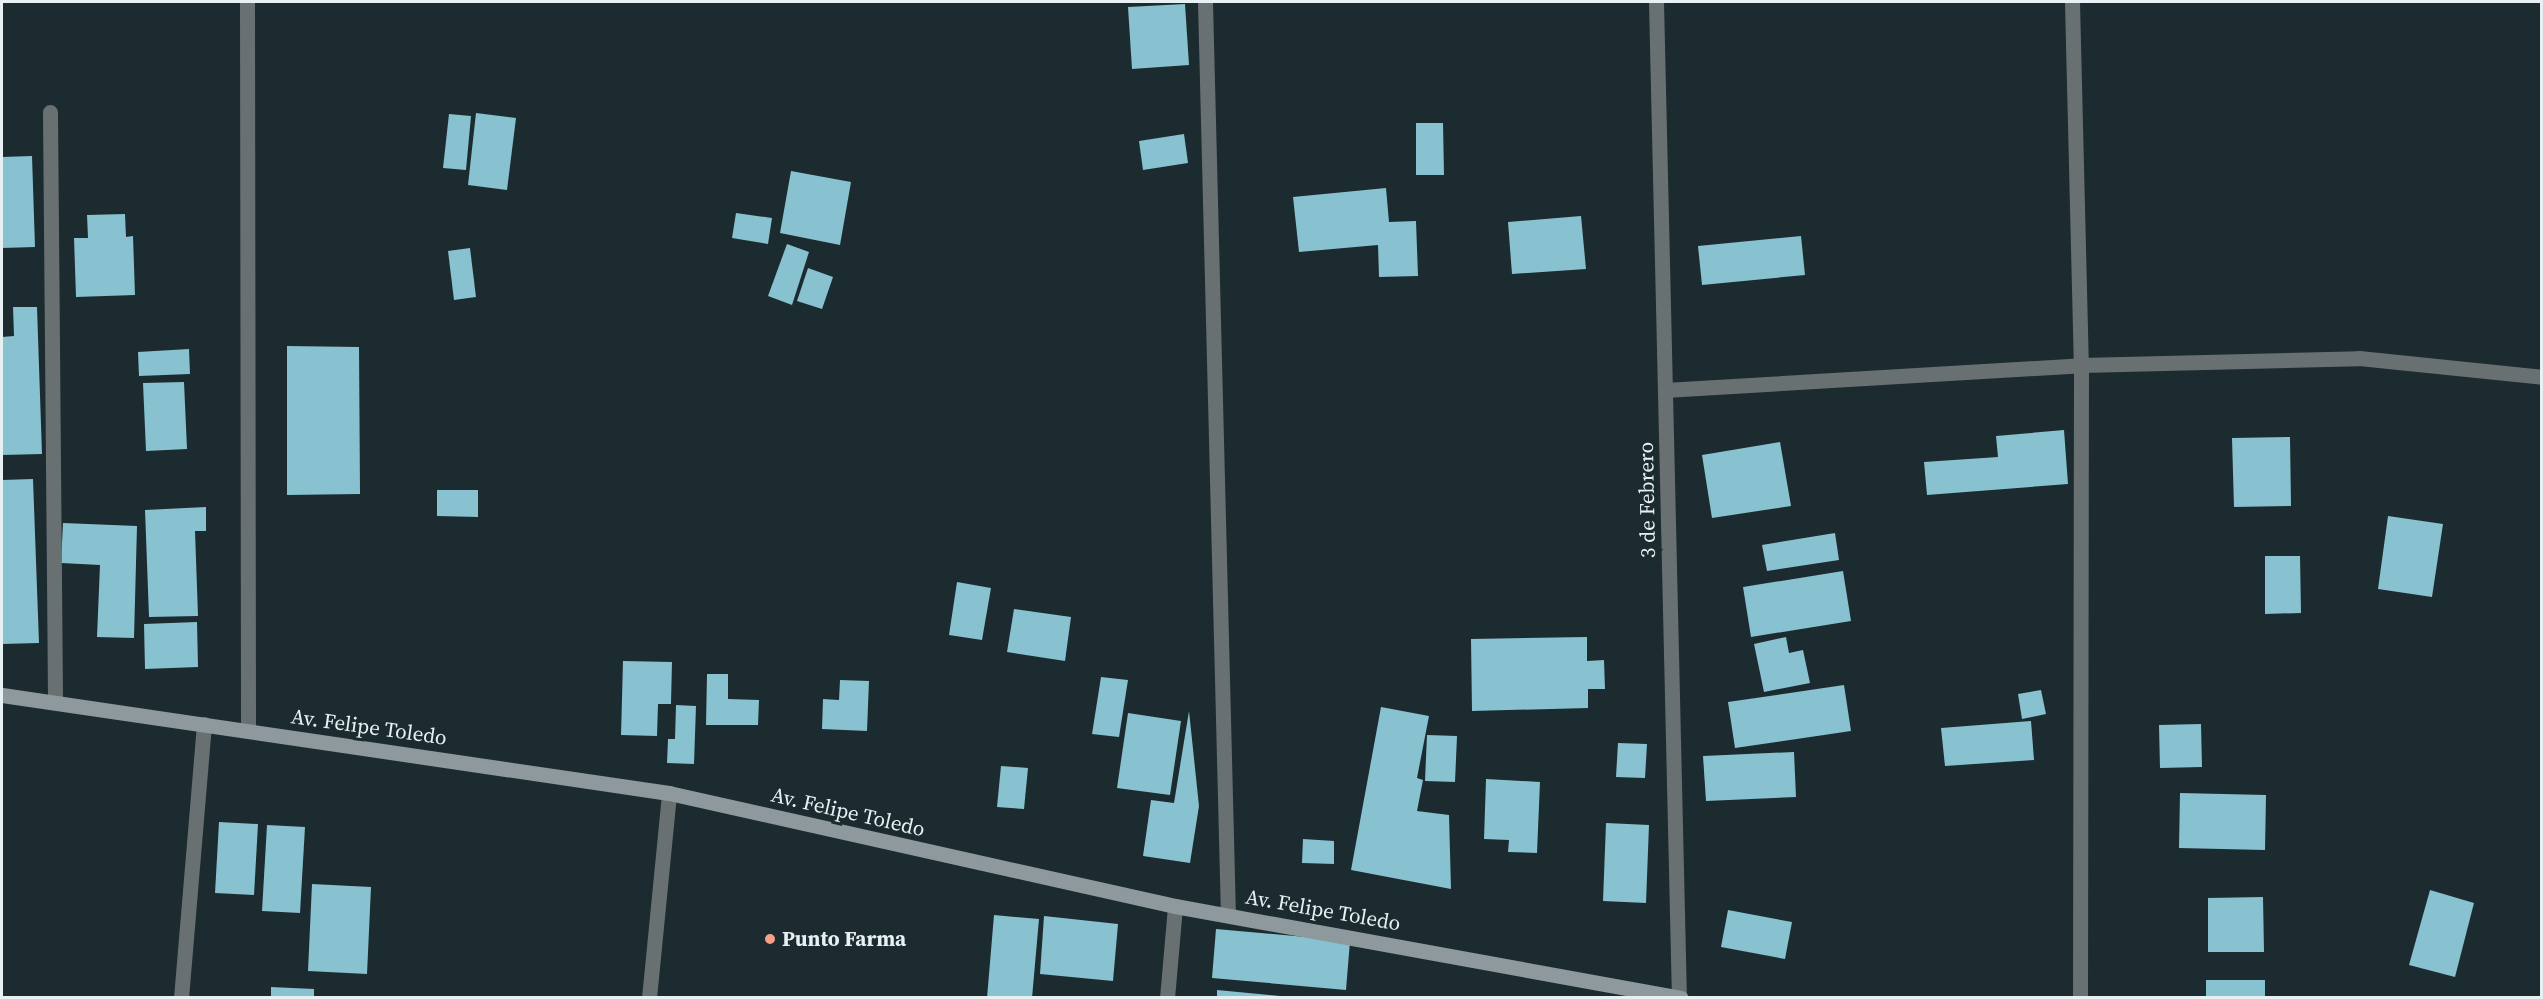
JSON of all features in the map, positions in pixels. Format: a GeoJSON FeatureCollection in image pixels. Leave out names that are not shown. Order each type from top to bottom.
{"type":"FeatureCollection","features":[{"type":"Feature","properties":{"kind":"main road","name":"Av. Felipe Toledo"},"geometry":{"type":"LineString","coordinates":[[2,694],[669,793],[1175,906],[1680,997]]}},
{"type":"Feature","properties":{"kind":"street"},"geometry":{"type":"LineString","coordinates":[[247,2],[248,731]]}},
{"type":"Feature","properties":{"kind":"street"},"geometry":{"type":"LineString","coordinates":[[1205,2],[1228,914]]}},
{"type":"Feature","properties":{"kind":"street","name":"3 de Febrero"},"geometry":{"type":"LineString","coordinates":[[1656,2],[1680,997]]}},
{"type":"Feature","properties":{"kind":"street"},"geometry":{"type":"LineString","coordinates":[[2072,2],[2081,365],[2080,998]]}},
{"type":"Feature","properties":{"kind":"street"},"geometry":{"type":"LineString","coordinates":[[50,112],[55,701]]}},
{"type":"Feature","properties":{"kind":"street"},"geometry":{"type":"LineString","coordinates":[[1665,390],[2081,365],[2359,358],[2541,377]]}},
{"type":"Feature","properties":{"kind":"street"},"geometry":{"type":"LineString","coordinates":[[181,998],[204,724]]}},
{"type":"Feature","properties":{"kind":"street"},"geometry":{"type":"LineString","coordinates":[[649,998],[669,793]]}},
{"type":"Feature","properties":{"kind":"street"},"geometry":{"type":"LineString","coordinates":[[1167,998],[1175,906]]}},
{"type":"Feature","properties":{"kind":"building"},"geometry":{"type":"Polygon","coordinates":[[[1185,4],[1189,65],[1132,69],[1128,7],[1185,4]]]}},
{"type":"Feature","properties":{"kind":"building"},"geometry":{"type":"Polygon","coordinates":[[[476,113],[516,118],[507,190],[468,185],[476,113]]]}},
{"type":"Feature","properties":{"kind":"building"},"geometry":{"type":"Polygon","coordinates":[[[449,114],[471,116],[466,170],[443,168],[449,114]]]}},
{"type":"Feature","properties":{"kind":"building"},"geometry":{"type":"Polygon","coordinates":[[[1416,123],[1443,123],[1444,175],[1416,175],[1416,123]]]}},
{"type":"Feature","properties":{"kind":"building"},"geometry":{"type":"Polygon","coordinates":[[[1184,134],[1188,163],[1143,170],[1139,141],[1184,134]]]}},
{"type":"Feature","properties":{"kind":"building"},"geometry":{"type":"Polygon","coordinates":[[[32,156],[35,247],[2,248],[2,157],[32,156]]]}},
{"type":"Feature","properties":{"kind":"building"},"geometry":{"type":"Polygon","coordinates":[[[791,171],[851,182],[840,245],[780,233],[791,171]]]}},
{"type":"Feature","properties":{"kind":"building"},"geometry":{"type":"Polygon","coordinates":[[[1386,188],[1389,222],[1416,221],[1418,276],[1379,277],[1378,245],[1299,252],[1293,197],[1386,188]]]}},
{"type":"Feature","properties":{"kind":"building"},"geometry":{"type":"Polygon","coordinates":[[[736,213],[772,218],[768,244],[732,238],[736,213]]]}},
{"type":"Feature","properties":{"kind":"building"},"geometry":{"type":"Polygon","coordinates":[[[125,214],[126,237],[133,236],[135,295],[76,297],[74,238],[88,238],[87,215],[125,214]]]}},
{"type":"Feature","properties":{"kind":"building"},"geometry":{"type":"Polygon","coordinates":[[[1581,216],[1586,269],[1512,274],[1508,222],[1581,216]]]}},
{"type":"Feature","properties":{"kind":"building"},"geometry":{"type":"Polygon","coordinates":[[[1801,236],[1805,275],[1702,285],[1698,246],[1801,236]]]}},
{"type":"Feature","properties":{"kind":"building"},"geometry":{"type":"Polygon","coordinates":[[[787,244],[809,252],[792,305],[768,296],[787,244]]]}},
{"type":"Feature","properties":{"kind":"building"},"geometry":{"type":"Polygon","coordinates":[[[470,248],[476,297],[454,300],[448,251],[470,248]]]}},
{"type":"Feature","properties":{"kind":"building"},"geometry":{"type":"Polygon","coordinates":[[[808,268],[833,277],[822,309],[797,301],[808,268]]]}},
{"type":"Feature","properties":{"kind":"building"},"geometry":{"type":"Polygon","coordinates":[[[13,307],[37,307],[42,454],[2,455],[2,337],[14,336],[13,307]]]}},
{"type":"Feature","properties":{"kind":"building"},"geometry":{"type":"Polygon","coordinates":[[[287,346],[359,347],[360,494],[287,495],[287,346]]]}},
{"type":"Feature","properties":{"kind":"building"},"geometry":{"type":"Polygon","coordinates":[[[189,349],[190,374],[139,376],[138,352],[189,349]]]}},
{"type":"Feature","properties":{"kind":"building"},"geometry":{"type":"Polygon","coordinates":[[[184,382],[187,449],[146,451],[143,383],[184,382]]]}},
{"type":"Feature","properties":{"kind":"building"},"geometry":{"type":"Polygon","coordinates":[[[2064,430],[2068,484],[1927,495],[1924,462],[1998,457],[1996,436],[2064,430]]]}},
{"type":"Feature","properties":{"kind":"building"},"geometry":{"type":"Polygon","coordinates":[[[2290,437],[2291,506],[2234,507],[2232,438],[2290,437]]]}},
{"type":"Feature","properties":{"kind":"building"},"geometry":{"type":"Polygon","coordinates":[[[1780,442],[1791,506],[1712,518],[1702,455],[1780,442]]]}},
{"type":"Feature","properties":{"kind":"building"},"geometry":{"type":"Polygon","coordinates":[[[33,479],[39,643],[2,644],[2,480],[33,479]]]}},
{"type":"Feature","properties":{"kind":"building"},"geometry":{"type":"Polygon","coordinates":[[[437,490],[478,490],[478,517],[437,516],[437,490]]]}},
{"type":"Feature","properties":{"kind":"building"},"geometry":{"type":"Polygon","coordinates":[[[206,507],[206,531],[195,531],[198,616],[149,617],[145,510],[206,507]]]}},
{"type":"Feature","properties":{"kind":"building"},"geometry":{"type":"Polygon","coordinates":[[[2388,516],[2443,524],[2432,597],[2378,589],[2388,516]]]}},
{"type":"Feature","properties":{"kind":"building"},"geometry":{"type":"Polygon","coordinates":[[[63,523],[137,526],[134,638],[97,637],[100,565],[61,563],[63,523]]]}},
{"type":"Feature","properties":{"kind":"building"},"geometry":{"type":"Polygon","coordinates":[[[1835,533],[1839,560],[1767,571],[1762,545],[1835,533]]]}},
{"type":"Feature","properties":{"kind":"building"},"geometry":{"type":"Polygon","coordinates":[[[2265,556],[2300,556],[2301,613],[2265,614],[2265,556]]]}},
{"type":"Feature","properties":{"kind":"building"},"geometry":{"type":"Polygon","coordinates":[[[1843,571],[1851,621],[1751,637],[1743,587],[1843,571]]]}},
{"type":"Feature","properties":{"kind":"building"},"geometry":{"type":"Polygon","coordinates":[[[957,582],[991,588],[982,640],[949,635],[957,582]]]}},
{"type":"Feature","properties":{"kind":"building"},"geometry":{"type":"Polygon","coordinates":[[[1014,609],[1071,617],[1065,661],[1007,652],[1014,609]]]}},
{"type":"Feature","properties":{"kind":"building"},"geometry":{"type":"Polygon","coordinates":[[[197,622],[198,667],[145,669],[144,624],[197,622]]]}},
{"type":"Feature","properties":{"kind":"building"},"geometry":{"type":"Polygon","coordinates":[[[1587,637],[1587,661],[1604,660],[1605,689],[1588,689],[1588,708],[1472,711],[1471,639],[1587,637]]]}},
{"type":"Feature","properties":{"kind":"building"},"geometry":{"type":"Polygon","coordinates":[[[1786,637],[1789,653],[1803,650],[1810,683],[1764,692],[1754,644],[1786,637]]]}},
{"type":"Feature","properties":{"kind":"building"},"geometry":{"type":"Polygon","coordinates":[[[623,661],[672,662],[671,704],[658,704],[657,736],[621,735],[623,661]]]}},
{"type":"Feature","properties":{"kind":"building"},"geometry":{"type":"Polygon","coordinates":[[[707,674],[728,674],[728,699],[759,700],[758,725],[706,725],[707,674]]]}},
{"type":"Feature","properties":{"kind":"building"},"geometry":{"type":"Polygon","coordinates":[[[1101,677],[1128,680],[1119,737],[1092,734],[1101,677]]]}},
{"type":"Feature","properties":{"kind":"building"},"geometry":{"type":"Polygon","coordinates":[[[840,680],[869,681],[867,731],[822,729],[823,699],[839,700],[840,680]]]}},
{"type":"Feature","properties":{"kind":"building"},"geometry":{"type":"Polygon","coordinates":[[[1844,685],[1851,731],[1735,748],[1728,702],[1844,685]]]}},
{"type":"Feature","properties":{"kind":"building"},"geometry":{"type":"Polygon","coordinates":[[[2041,690],[2046,714],[2022,719],[2018,694],[2041,690]]]}},
{"type":"Feature","properties":{"kind":"building"},"geometry":{"type":"Polygon","coordinates":[[[676,705],[696,706],[694,764],[667,763],[668,739],[675,739],[676,705]]]}},
{"type":"Feature","properties":{"kind":"building"},"geometry":{"type":"Polygon","coordinates":[[[1381,707],[1429,716],[1417,778],[1423,780],[1417,811],[1449,815],[1451,889],[1351,870],[1381,707]]]}},
{"type":"Feature","properties":{"kind":"building"},"geometry":{"type":"Polygon","coordinates":[[[1189,711],[1199,806],[1190,863],[1143,856],[1151,800],[1174,803],[1189,711]]]}},
{"type":"Feature","properties":{"kind":"building"},"geometry":{"type":"Polygon","coordinates":[[[1128,713],[1181,721],[1170,795],[1117,788],[1128,713]]]}},
{"type":"Feature","properties":{"kind":"building"},"geometry":{"type":"Polygon","coordinates":[[[2031,721],[2034,760],[1945,766],[1941,728],[2031,721]]]}},
{"type":"Feature","properties":{"kind":"building"},"geometry":{"type":"Polygon","coordinates":[[[2201,724],[2202,767],[2160,768],[2159,725],[2201,724]]]}},
{"type":"Feature","properties":{"kind":"building"},"geometry":{"type":"Polygon","coordinates":[[[1427,735],[1457,736],[1455,782],[1425,781],[1427,735]]]}},
{"type":"Feature","properties":{"kind":"building"},"geometry":{"type":"Polygon","coordinates":[[[1618,743],[1647,744],[1645,778],[1616,777],[1618,743]]]}},
{"type":"Feature","properties":{"kind":"building"},"geometry":{"type":"Polygon","coordinates":[[[1794,752],[1796,797],[1706,801],[1703,756],[1794,752]]]}},
{"type":"Feature","properties":{"kind":"building"},"geometry":{"type":"Polygon","coordinates":[[[1001,766],[1028,768],[1024,809],[997,807],[1001,766]]]}},
{"type":"Feature","properties":{"kind":"building"},"geometry":{"type":"Polygon","coordinates":[[[1486,779],[1540,782],[1537,853],[1508,852],[1509,840],[1484,839],[1486,779]]]}},
{"type":"Feature","properties":{"kind":"building"},"geometry":{"type":"Polygon","coordinates":[[[2180,793],[2266,795],[2265,850],[2179,848],[2180,793]]]}},
{"type":"Feature","properties":{"kind":"building"},"geometry":{"type":"Polygon","coordinates":[[[219,822],[258,824],[254,895],[215,893],[219,822]]]}},
{"type":"Feature","properties":{"kind":"building"},"geometry":{"type":"Polygon","coordinates":[[[1606,823],[1649,825],[1646,903],[1603,901],[1606,823]]]}},
{"type":"Feature","properties":{"kind":"building"},"geometry":{"type":"Polygon","coordinates":[[[267,825],[305,827],[300,913],[262,911],[267,825]]]}},
{"type":"Feature","properties":{"kind":"building"},"geometry":{"type":"Polygon","coordinates":[[[1303,839],[1334,841],[1334,864],[1302,863],[1303,839]]]}},
{"type":"Feature","properties":{"kind":"building"},"geometry":{"type":"Polygon","coordinates":[[[312,884],[371,887],[367,974],[308,971],[312,884]]]}},
{"type":"Feature","properties":{"kind":"building"},"geometry":{"type":"Polygon","coordinates":[[[2430,890],[2474,903],[2455,977],[2409,965],[2430,890]]]}},
{"type":"Feature","properties":{"kind":"building"},"geometry":{"type":"Polygon","coordinates":[[[2263,897],[2264,952],[2208,952],[2208,898],[2263,897]]]}},
{"type":"Feature","properties":{"kind":"building"},"geometry":{"type":"Polygon","coordinates":[[[1728,910],[1792,922],[1785,959],[1721,947],[1728,910]]]}},
{"type":"Feature","properties":{"kind":"building"},"geometry":{"type":"Polygon","coordinates":[[[994,915],[1039,919],[1032,998],[987,998],[994,915]]]}},
{"type":"Feature","properties":{"kind":"building"},"geometry":{"type":"Polygon","coordinates":[[[1044,916],[1118,924],[1113,981],[1040,974],[1044,916]]]}},
{"type":"Feature","properties":{"kind":"building"},"geometry":{"type":"Polygon","coordinates":[[[1216,929],[1350,941],[1346,990],[1212,978],[1216,929]]]}},
{"type":"Feature","properties":{"kind":"building"},"geometry":{"type":"Polygon","coordinates":[[[2206,980],[2265,980],[2265,998],[2206,998],[2206,980]]]}},
{"type":"Feature","properties":{"kind":"building"},"geometry":{"type":"Polygon","coordinates":[[[271,987],[314,989],[314,998],[271,998],[271,987]]]}},
{"type":"Feature","properties":{"kind":"building"},"geometry":{"type":"Polygon","coordinates":[[[1217,990],[1280,996],[1280,998],[1217,998],[1217,990]]]}},
{"type":"Feature","properties":{"kind":"place","name":"Punto Farma"},"geometry":{"type":"Point","coordinates":[770,939]}}]}
